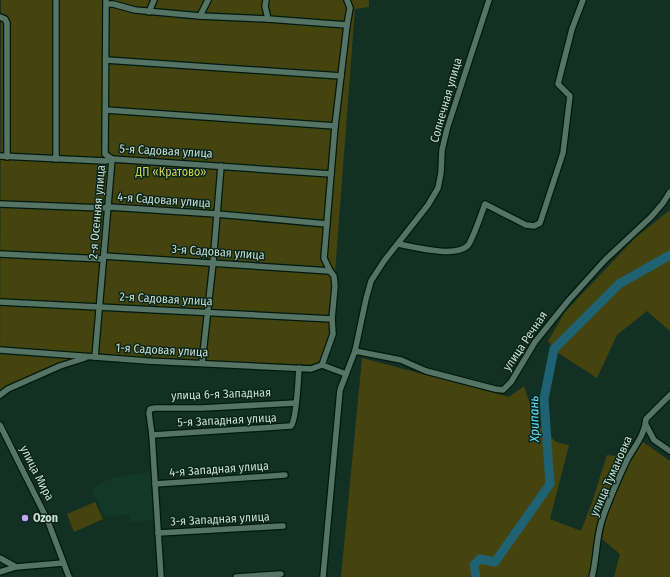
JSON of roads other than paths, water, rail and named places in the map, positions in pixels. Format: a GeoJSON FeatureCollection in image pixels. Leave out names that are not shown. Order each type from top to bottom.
{"type":"FeatureCollection","features":[{"type":"Feature","properties":{"kind":"street"},"geometry":{"type":"LineString","coordinates":[[56,0],[56,159]]}},
{"type":"Feature","properties":{"kind":"street"},"geometry":{"type":"LineString","coordinates":[[149,12],[154,0]]}},
{"type":"Feature","properties":{"kind":"street"},"geometry":{"type":"LineString","coordinates":[[200,16],[208,0]]}},
{"type":"Feature","properties":{"kind":"street"},"geometry":{"type":"LineString","coordinates":[[266,0],[265,6],[268,19]]}},
{"type":"Feature","properties":{"kind":"street"},"geometry":{"type":"LineString","coordinates":[[346,374],[322,365],[333,334],[332,319],[335,286],[334,276],[324,258],[335,126],[350,8],[347,0]]}},
{"type":"Feature","properties":{"kind":"street","name":"Солнечная улица"},"geometry":{"type":"LineString","coordinates":[[323,577],[340,390],[355,351],[371,281],[384,261],[428,205],[438,188],[441,173],[442,150],[447,129],[489,0]]}},
{"type":"Feature","properties":{"kind":"street"},"geometry":{"type":"LineString","coordinates":[[398,244],[441,251],[462,250],[469,245],[485,204],[526,225],[534,226],[540,223],[563,153],[570,96],[558,84],[572,29],[583,0]]}},
{"type":"Feature","properties":{"kind":"street"},"geometry":{"type":"LineString","coordinates":[[106,2],[135,10],[149,12],[347,25]]}},
{"type":"Feature","properties":{"kind":"street","name":"2-я Осенняя улица"},"geometry":{"type":"LineString","coordinates":[[92,357],[104,258],[112,159],[105,154],[106,2]]}},
{"type":"Feature","properties":{"kind":"street"},"geometry":{"type":"LineString","coordinates":[[0,17],[7,23],[7,157]]}},
{"type":"Feature","properties":{"kind":"street"},"geometry":{"type":"LineString","coordinates":[[106,60],[341,76]]}},
{"type":"Feature","properties":{"kind":"street"},"geometry":{"type":"LineString","coordinates":[[106,110],[335,126]]}},
{"type":"Feature","properties":{"kind":"street","name":"5-я Садовая улица"},"geometry":{"type":"LineString","coordinates":[[0,156],[105,161],[112,159],[331,174]]}},
{"type":"Feature","properties":{"kind":"street"},"geometry":{"type":"LineString","coordinates":[[202,363],[213,262],[221,166]]}},
{"type":"Feature","properties":{"kind":"street","name":"улица Речная"},"geometry":{"type":"LineString","coordinates":[[355,351],[401,360],[426,371],[503,390],[511,382],[535,342],[568,301],[605,260],[651,217],[670,192]]}},
{"type":"Feature","properties":{"kind":"street","name":"4-я Садовая улица"},"geometry":{"type":"LineString","coordinates":[[0,204],[109,207],[217,214],[326,224]]}},
{"type":"Feature","properties":{"kind":"street","name":"3-я Садовая улица"},"geometry":{"type":"LineString","coordinates":[[0,254],[213,262],[330,271]]}},
{"type":"Feature","properties":{"kind":"street","name":"2-я Садовая улица"},"geometry":{"type":"LineString","coordinates":[[0,302],[332,319]]}},
{"type":"Feature","properties":{"kind":"street","name":"1-я Садовая улица"},"geometry":{"type":"LineString","coordinates":[[0,350],[148,361],[311,369],[322,365]]}},
{"type":"Feature","properties":{"kind":"street"},"geometry":{"type":"LineString","coordinates":[[0,395],[8,389],[60,366],[92,357]]}},
{"type":"Feature","properties":{"kind":"street","name":"5-я Западная улица"},"geometry":{"type":"LineString","coordinates":[[152,435],[288,427],[293,424],[294,420],[299,368]]}},
{"type":"Feature","properties":{"kind":"street","name":"улица Тумановка"},"geometry":{"type":"LineString","coordinates":[[592,577],[602,521],[628,460],[640,439],[646,425],[646,419],[670,396]]}},
{"type":"Feature","properties":{"kind":"street","name":"улица 6-я Западная"},"geometry":{"type":"LineString","coordinates":[[152,435],[150,409],[202,408],[296,402]]}},
{"type":"Feature","properties":{"kind":"street","name":"улица Мира"},"geometry":{"type":"LineString","coordinates":[[0,425],[47,518],[69,577]]}},
{"type":"Feature","properties":{"kind":"street"},"geometry":{"type":"LineString","coordinates":[[646,425],[654,440],[670,451]]}},
{"type":"Feature","properties":{"kind":"street"},"geometry":{"type":"LineString","coordinates":[[152,435],[161,577]]}},
{"type":"Feature","properties":{"kind":"street","name":"4-я Западная улица"},"geometry":{"type":"LineString","coordinates":[[155,484],[285,475]]}},
{"type":"Feature","properties":{"kind":"street","name":"3-я Западная улица"},"geometry":{"type":"LineString","coordinates":[[158,533],[283,526]]}},
{"type":"Feature","properties":{"kind":"street"},"geometry":{"type":"LineString","coordinates":[[0,558],[16,567]]}},
{"type":"Feature","properties":{"kind":"street"},"geometry":{"type":"LineString","coordinates":[[0,572],[16,567],[63,563]]}},
{"type":"Feature","properties":{"kind":"street"},"geometry":{"type":"LineString","coordinates":[[236,577],[281,574]]}},
{"type":"Feature","properties":{"kind":"waterway","name":"Хрипань"},"geometry":{"type":"LineString","coordinates":[[476,577],[474,565],[480,559],[495,562],[550,484],[544,399],[554,349],[619,284],[670,255]]}},
{"type":"Feature","properties":{"kind":"place","name":"Ozon"},"geometry":{"type":"Point","coordinates":[25,518]}},
{"type":"Feature","properties":{"kind":"park label","name":"ДП «Кратово»"},"geometry":{"type":"Point","coordinates":[171,172]}}]}
